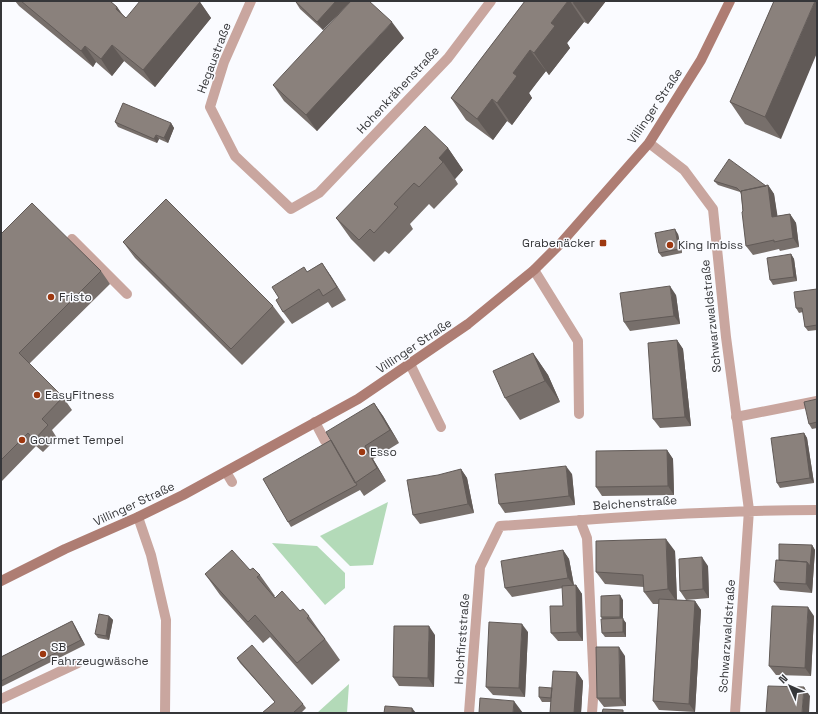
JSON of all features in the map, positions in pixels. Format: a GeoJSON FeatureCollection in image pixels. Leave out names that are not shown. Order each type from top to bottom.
{"type":"FeatureCollection","features":[{"type":"Feature","properties":{"kind":"main road","name":"Villinger Straße"},"geometry":{"type":"LineString","coordinates":[[1,581],[65,549],[138,517],[226,472],[358,399],[468,324],[534,270],[561,243],[649,143],[701,60],[730,1]]}},
{"type":"Feature","properties":{"kind":"street","name":"Hegaustraße"},"geometry":{"type":"LineString","coordinates":[[252,1],[224,62],[210,107],[235,156],[291,209],[319,193]]}},
{"type":"Feature","properties":{"kind":"street","name":"Hohenkrähenstraße"},"geometry":{"type":"LineString","coordinates":[[319,193],[448,58],[491,1]]}},
{"type":"Feature","properties":{"kind":"street","name":"Schwarzwaldstraße"},"geometry":{"type":"LineString","coordinates":[[649,143],[684,170],[713,209],[736,418],[749,510],[735,713]]}},
{"type":"Feature","properties":{"kind":"street"},"geometry":{"type":"LineString","coordinates":[[72,239],[128,294]]}},
{"type":"Feature","properties":{"kind":"street"},"geometry":{"type":"LineString","coordinates":[[534,270],[578,340],[579,414]]}},
{"type":"Feature","properties":{"kind":"street"},"geometry":{"type":"LineString","coordinates":[[410,364],[441,427]]}},
{"type":"Feature","properties":{"kind":"street"},"geometry":{"type":"LineString","coordinates":[[736,418],[817,401]]}},
{"type":"Feature","properties":{"kind":"street"},"geometry":{"type":"LineString","coordinates":[[315,422],[325,442]]}},
{"type":"Feature","properties":{"kind":"street"},"geometry":{"type":"LineString","coordinates":[[226,472],[232,482]]}},
{"type":"Feature","properties":{"kind":"street","name":"Belchenstraße"},"geometry":{"type":"LineString","coordinates":[[480,567],[500,526],[749,510],[817,510]]}},
{"type":"Feature","properties":{"kind":"street"},"geometry":{"type":"LineString","coordinates":[[138,517],[151,555],[166,620],[165,713]]}},
{"type":"Feature","properties":{"kind":"street"},"geometry":{"type":"LineString","coordinates":[[580,520],[587,538],[594,686],[592,713]]}},
{"type":"Feature","properties":{"kind":"street","name":"Hochfirststraße"},"geometry":{"type":"LineString","coordinates":[[469,713],[480,567]]}},
{"type":"Feature","properties":{"kind":"street"},"geometry":{"type":"LineString","coordinates":[[1,699],[78,663]]}},
{"type":"Feature","properties":{"kind":"green space"},"geometry":{"type":"Polygon","coordinates":[[[388,502],[373,565],[350,566],[320,536],[388,502]]]}},
{"type":"Feature","properties":{"kind":"green space"},"geometry":{"type":"Polygon","coordinates":[[[272,543],[317,546],[345,573],[345,588],[325,605],[272,543]]]}},
{"type":"Feature","properties":{"kind":"green space"},"geometry":{"type":"Polygon","coordinates":[[[349,684],[347,713],[317,713],[349,684]]]}},
{"type":"Feature","properties":{"kind":"building"},"geometry":{"type":"Polygon","coordinates":[[[21,1],[110,1],[126,18],[140,1],[200,2],[143,70],[112,45],[101,59],[85,46],[81,51],[21,1]]]}},
{"type":"Feature","properties":{"kind":"building"},"geometry":{"type":"Polygon","coordinates":[[[295,1],[336,1],[317,22],[295,1]]]}},
{"type":"Feature","properties":{"kind":"building"},"geometry":{"type":"Polygon","coordinates":[[[351,1],[369,1],[392,22],[306,115],[273,85],[351,1]]]}},
{"type":"Feature","properties":{"kind":"building"},"geometry":{"type":"Polygon","coordinates":[[[525,1],[568,1],[551,23],[555,26],[534,53],[530,50],[513,73],[517,76],[497,103],[492,99],[477,119],[451,98],[525,1]]]}},
{"type":"Feature","properties":{"kind":"building"},"geometry":{"type":"Polygon","coordinates":[[[774,1],[815,1],[765,117],[730,102],[774,1]]]}},
{"type":"Feature","properties":{"kind":"building"},"geometry":{"type":"Polygon","coordinates":[[[123,103],[171,123],[164,138],[156,135],[154,139],[115,122],[123,103]]]}},
{"type":"Feature","properties":{"kind":"building"},"geometry":{"type":"Polygon","coordinates":[[[425,126],[448,148],[439,158],[443,162],[419,187],[414,183],[394,204],[398,207],[374,233],[370,229],[359,240],[336,218],[425,126]]]}},
{"type":"Feature","properties":{"kind":"building"},"geometry":{"type":"Polygon","coordinates":[[[729,159],[766,186],[741,192],[737,188],[714,181],[729,159]]]}},
{"type":"Feature","properties":{"kind":"building"},"geometry":{"type":"Polygon","coordinates":[[[768,185],[772,217],[790,214],[793,238],[774,242],[774,240],[746,246],[741,191],[768,185]]]}},
{"type":"Feature","properties":{"kind":"building"},"geometry":{"type":"Polygon","coordinates":[[[166,199],[273,306],[231,349],[123,242],[166,199]]]}},
{"type":"Feature","properties":{"kind":"building"},"geometry":{"type":"Polygon","coordinates":[[[32,203],[101,271],[19,353],[63,397],[42,419],[48,425],[34,440],[28,433],[1,460],[1,234],[32,203]]]}},
{"type":"Feature","properties":{"kind":"building"},"geometry":{"type":"Polygon","coordinates":[[[675,229],[679,249],[659,253],[655,233],[675,229]]]}},
{"type":"Feature","properties":{"kind":"building"},"geometry":{"type":"Polygon","coordinates":[[[791,254],[794,277],[770,280],[767,258],[791,254]]]}},
{"type":"Feature","properties":{"kind":"building"},"geometry":{"type":"Polygon","coordinates":[[[322,263],[337,287],[323,296],[319,289],[283,312],[276,300],[279,298],[272,287],[304,267],[307,272],[322,263]]]}},
{"type":"Feature","properties":{"kind":"building"},"geometry":{"type":"Polygon","coordinates":[[[670,286],[674,316],[624,322],[620,293],[670,286]]]}},
{"type":"Feature","properties":{"kind":"building"},"geometry":{"type":"Polygon","coordinates":[[[817,289],[817,325],[805,327],[802,308],[796,308],[794,292],[817,289]]]}},
{"type":"Feature","properties":{"kind":"building"},"geometry":{"type":"Polygon","coordinates":[[[677,340],[685,417],[653,419],[648,343],[677,340]]]}},
{"type":"Feature","properties":{"kind":"building"},"geometry":{"type":"Polygon","coordinates":[[[533,353],[545,381],[505,398],[493,371],[533,353]]]}},
{"type":"Feature","properties":{"kind":"building"},"geometry":{"type":"Polygon","coordinates":[[[817,399],[817,422],[809,424],[804,402],[817,399]]]}},
{"type":"Feature","properties":{"kind":"building","name":"Esso"},"geometry":{"type":"Polygon","coordinates":[[[374,403],[390,430],[365,446],[377,468],[355,483],[326,432],[374,403]]]}},
{"type":"Feature","properties":{"kind":"building"},"geometry":{"type":"Polygon","coordinates":[[[804,433],[810,478],[777,483],[771,438],[804,433]]]}},
{"type":"Feature","properties":{"kind":"building"},"geometry":{"type":"Polygon","coordinates":[[[331,440],[357,485],[288,522],[263,479],[331,440]]]}},
{"type":"Feature","properties":{"kind":"building"},"geometry":{"type":"Polygon","coordinates":[[[667,450],[668,486],[596,487],[596,451],[667,450]]]}},
{"type":"Feature","properties":{"kind":"building"},"geometry":{"type":"Polygon","coordinates":[[[566,466],[569,496],[499,504],[495,474],[566,466]]]}},
{"type":"Feature","properties":{"kind":"building"},"geometry":{"type":"Polygon","coordinates":[[[461,469],[468,504],[413,515],[407,480],[438,475],[461,469]]]}},
{"type":"Feature","properties":{"kind":"building"},"geometry":{"type":"Polygon","coordinates":[[[666,539],[668,589],[644,592],[643,575],[596,572],[596,541],[666,539]]]}},
{"type":"Feature","properties":{"kind":"building"},"geometry":{"type":"Polygon","coordinates":[[[779,544],[812,545],[810,566],[807,562],[779,560],[779,544]]]}},
{"type":"Feature","properties":{"kind":"building"},"geometry":{"type":"Polygon","coordinates":[[[232,550],[250,570],[253,568],[260,575],[257,577],[275,598],[282,591],[300,611],[303,609],[309,616],[307,618],[325,639],[297,663],[255,615],[248,622],[205,574],[232,550]]]}},
{"type":"Feature","properties":{"kind":"building"},"geometry":{"type":"Polygon","coordinates":[[[563,550],[568,578],[505,588],[501,561],[563,550]]]}},
{"type":"Feature","properties":{"kind":"building"},"geometry":{"type":"Polygon","coordinates":[[[702,557],[703,589],[680,591],[679,559],[702,557]]]}},
{"type":"Feature","properties":{"kind":"building"},"geometry":{"type":"Polygon","coordinates":[[[776,560],[807,562],[806,584],[774,582],[776,560]]]}},
{"type":"Feature","properties":{"kind":"building"},"geometry":{"type":"Polygon","coordinates":[[[576,585],[577,632],[551,633],[550,606],[563,606],[562,586],[576,585]]]}},
{"type":"Feature","properties":{"kind":"building"},"geometry":{"type":"Polygon","coordinates":[[[620,595],[620,617],[601,617],[601,596],[620,595]]]}},
{"type":"Feature","properties":{"kind":"building"},"geometry":{"type":"Polygon","coordinates":[[[659,599],[695,601],[689,704],[653,701],[659,599]]]}},
{"type":"Feature","properties":{"kind":"building"},"geometry":{"type":"Polygon","coordinates":[[[772,606],[808,607],[805,668],[769,666],[772,606]]]}},
{"type":"Feature","properties":{"kind":"building"},"geometry":{"type":"Polygon","coordinates":[[[99,614],[109,616],[106,636],[95,634],[99,614]]]}},
{"type":"Feature","properties":{"kind":"building"},"geometry":{"type":"Polygon","coordinates":[[[623,618],[623,632],[602,633],[601,619],[623,618]]]}},
{"type":"Feature","properties":{"kind":"building","name":"SB Fahrzeugwäsche"},"geometry":{"type":"Polygon","coordinates":[[[72,621],[81,640],[1,681],[1,657],[72,621]]]}},
{"type":"Feature","properties":{"kind":"building"},"geometry":{"type":"Polygon","coordinates":[[[489,622],[522,624],[519,688],[486,687],[489,622]]]}},
{"type":"Feature","properties":{"kind":"building"},"geometry":{"type":"Polygon","coordinates":[[[394,626],[429,626],[428,678],[393,677],[394,626]]]}},
{"type":"Feature","properties":{"kind":"building"},"geometry":{"type":"Polygon","coordinates":[[[252,645],[303,704],[293,713],[262,713],[275,702],[237,658],[252,645]]]}},
{"type":"Feature","properties":{"kind":"building"},"geometry":{"type":"Polygon","coordinates":[[[596,647],[619,647],[620,698],[597,698],[596,647]]]}},
{"type":"Feature","properties":{"kind":"building"},"geometry":{"type":"Polygon","coordinates":[[[553,671],[577,672],[574,713],[550,713],[553,671]]]}},
{"type":"Feature","properties":{"kind":"building"},"geometry":{"type":"Polygon","coordinates":[[[768,686],[804,687],[802,713],[766,713],[768,686]]]}},
{"type":"Feature","properties":{"kind":"building"},"geometry":{"type":"Polygon","coordinates":[[[539,687],[552,688],[551,698],[539,697],[539,687]]]}},
{"type":"Feature","properties":{"kind":"building"},"geometry":{"type":"Polygon","coordinates":[[[480,698],[514,701],[513,713],[479,713],[480,698]]]}},
{"type":"Feature","properties":{"kind":"building"},"geometry":{"type":"Polygon","coordinates":[[[385,706],[412,708],[412,713],[384,713],[385,706]]]}},
{"type":"Feature","properties":{"kind":"building"},"geometry":{"type":"Polygon","coordinates":[[[603,709],[623,710],[623,713],[602,713],[603,709]]]}},
{"type":"Feature","properties":{"kind":"place","name":"Grabenäcker"},"geometry":{"type":"Point","coordinates":[603,243]}},
{"type":"Feature","properties":{"kind":"place","name":"King Imbiss"},"geometry":{"type":"Point","coordinates":[670,245]}},
{"type":"Feature","properties":{"kind":"place","name":"Fristo"},"geometry":{"type":"Point","coordinates":[51,297]}},
{"type":"Feature","properties":{"kind":"place","name":"EasyFitness"},"geometry":{"type":"Point","coordinates":[37,395]}},
{"type":"Feature","properties":{"kind":"place","name":"Gourmet Tempel"},"geometry":{"type":"Point","coordinates":[22,440]}},
{"type":"Feature","properties":{"kind":"place","name":"Esso"},"geometry":{"type":"Point","coordinates":[362,452]}},
{"type":"Feature","properties":{"kind":"place","name":"SB Fahrzeugwäsche"},"geometry":{"type":"Point","coordinates":[43,654]}}]}
